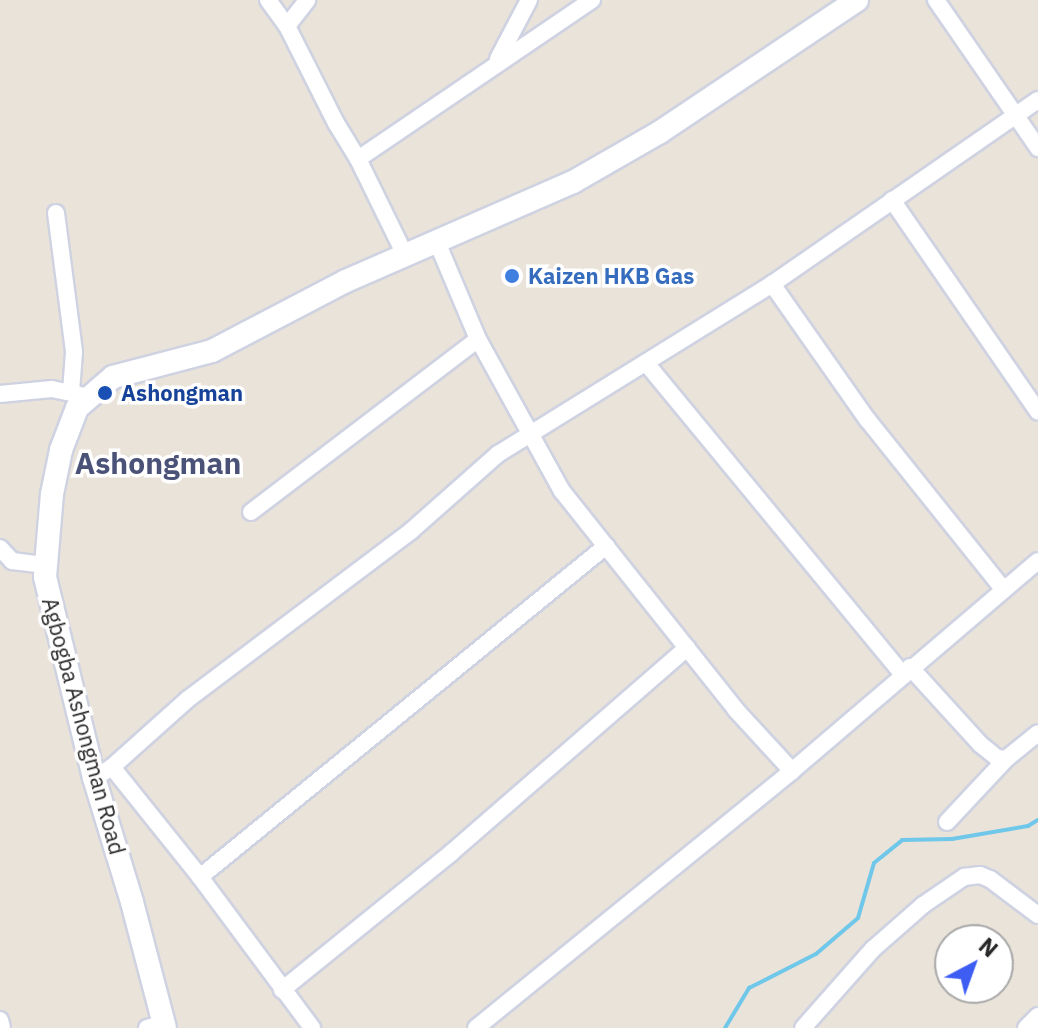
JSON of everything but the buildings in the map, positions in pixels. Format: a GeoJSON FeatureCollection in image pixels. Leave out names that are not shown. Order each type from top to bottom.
{"type":"FeatureCollection","features":[{"type":"Feature","properties":{"kind":"street"},"geometry":{"type":"LineString","coordinates":[[268,0],[287,26],[405,255]]}},
{"type":"Feature","properties":{"kind":"street"},"geometry":{"type":"LineString","coordinates":[[287,26],[307,0]]}},
{"type":"Feature","properties":{"kind":"street"},"geometry":{"type":"LineString","coordinates":[[495,64],[529,0]]}},
{"type":"Feature","properties":{"kind":"street"},"geometry":{"type":"LineString","coordinates":[[358,159],[592,0]]}},
{"type":"Feature","properties":{"kind":"street"},"geometry":{"type":"LineString","coordinates":[[0,394],[33,389],[78,394],[113,377],[212,351],[305,301],[573,182],[631,150],[857,0]]}},
{"type":"Feature","properties":{"kind":"street"},"geometry":{"type":"LineString","coordinates":[[936,0],[1038,148]]}},
{"type":"Feature","properties":{"kind":"street"},"geometry":{"type":"LineString","coordinates":[[312,1028],[200,877],[103,773],[188,699],[411,531],[498,454],[772,284],[1038,100]]}},
{"type":"Feature","properties":{"kind":"street"},"geometry":{"type":"LineString","coordinates":[[892,200],[1038,412]]}},
{"type":"Feature","properties":{"kind":"street"},"geometry":{"type":"LineString","coordinates":[[56,213],[78,394]]}},
{"type":"Feature","properties":{"kind":"street"},"geometry":{"type":"LineString","coordinates":[[437,242],[478,339],[562,491],[687,648],[792,771]]}},
{"type":"Feature","properties":{"kind":"street"},"geometry":{"type":"LineString","coordinates":[[772,284],[876,430],[1003,589]]}},
{"type":"Feature","properties":{"kind":"street"},"geometry":{"type":"LineString","coordinates":[[251,512],[478,339]]}},
{"type":"Feature","properties":{"kind":"street"},"geometry":{"type":"LineString","coordinates":[[646,363],[906,670],[980,744],[997,758],[1006,759]]}},
{"type":"Feature","properties":{"kind":"street","name":"Agbogba Ashongman Road"},"geometry":{"type":"LineString","coordinates":[[78,394],[52,494],[44,565],[103,773],[159,1026]]}},
{"type":"Feature","properties":{"kind":"street"},"geometry":{"type":"LineString","coordinates":[[200,877],[606,546]]}},
{"type":"Feature","properties":{"kind":"street"},"geometry":{"type":"LineString","coordinates":[[0,548],[12,561],[44,565]]}},
{"type":"Feature","properties":{"kind":"street"},"geometry":{"type":"LineString","coordinates":[[476,1028],[792,771],[906,670],[1038,561]]}},
{"type":"Feature","properties":{"kind":"street"},"geometry":{"type":"LineString","coordinates":[[282,990],[451,853],[687,648]]}},
{"type":"Feature","properties":{"kind":"street"},"geometry":{"type":"LineString","coordinates":[[947,822],[1006,759],[1038,733]]}},
{"type":"Feature","properties":{"kind":"street"},"geometry":{"type":"LineString","coordinates":[[803,1028],[873,949],[923,905],[964,877],[980,875],[990,879],[1038,915]]}},
{"type":"Feature","properties":{"kind":"street"},"geometry":{"type":"LineString","coordinates":[[1026,1028],[1038,1016]]}},
{"type":"Feature","properties":{"kind":"street"},"geometry":{"type":"LineString","coordinates":[[0,1020],[2,1028]]}},
{"type":"Feature","properties":{"kind":"waterway"},"geometry":{"type":"LineString","coordinates":[[725,1028],[749,988],[816,954],[858,918],[874,863],[902,840],[952,839],[1028,826],[1038,820]]}},
{"type":"Feature","properties":{"kind":"place","name":"Kaizen HKB Gas"},"geometry":{"type":"Point","coordinates":[512,276]}},
{"type":"Feature","properties":{"kind":"place","name":"Ashongman"},"geometry":{"type":"Point","coordinates":[105,393]}},
{"type":"Feature","properties":{"kind":"district","name":"Ashongman"},"geometry":{"type":"Point","coordinates":[158,463]}}]}
